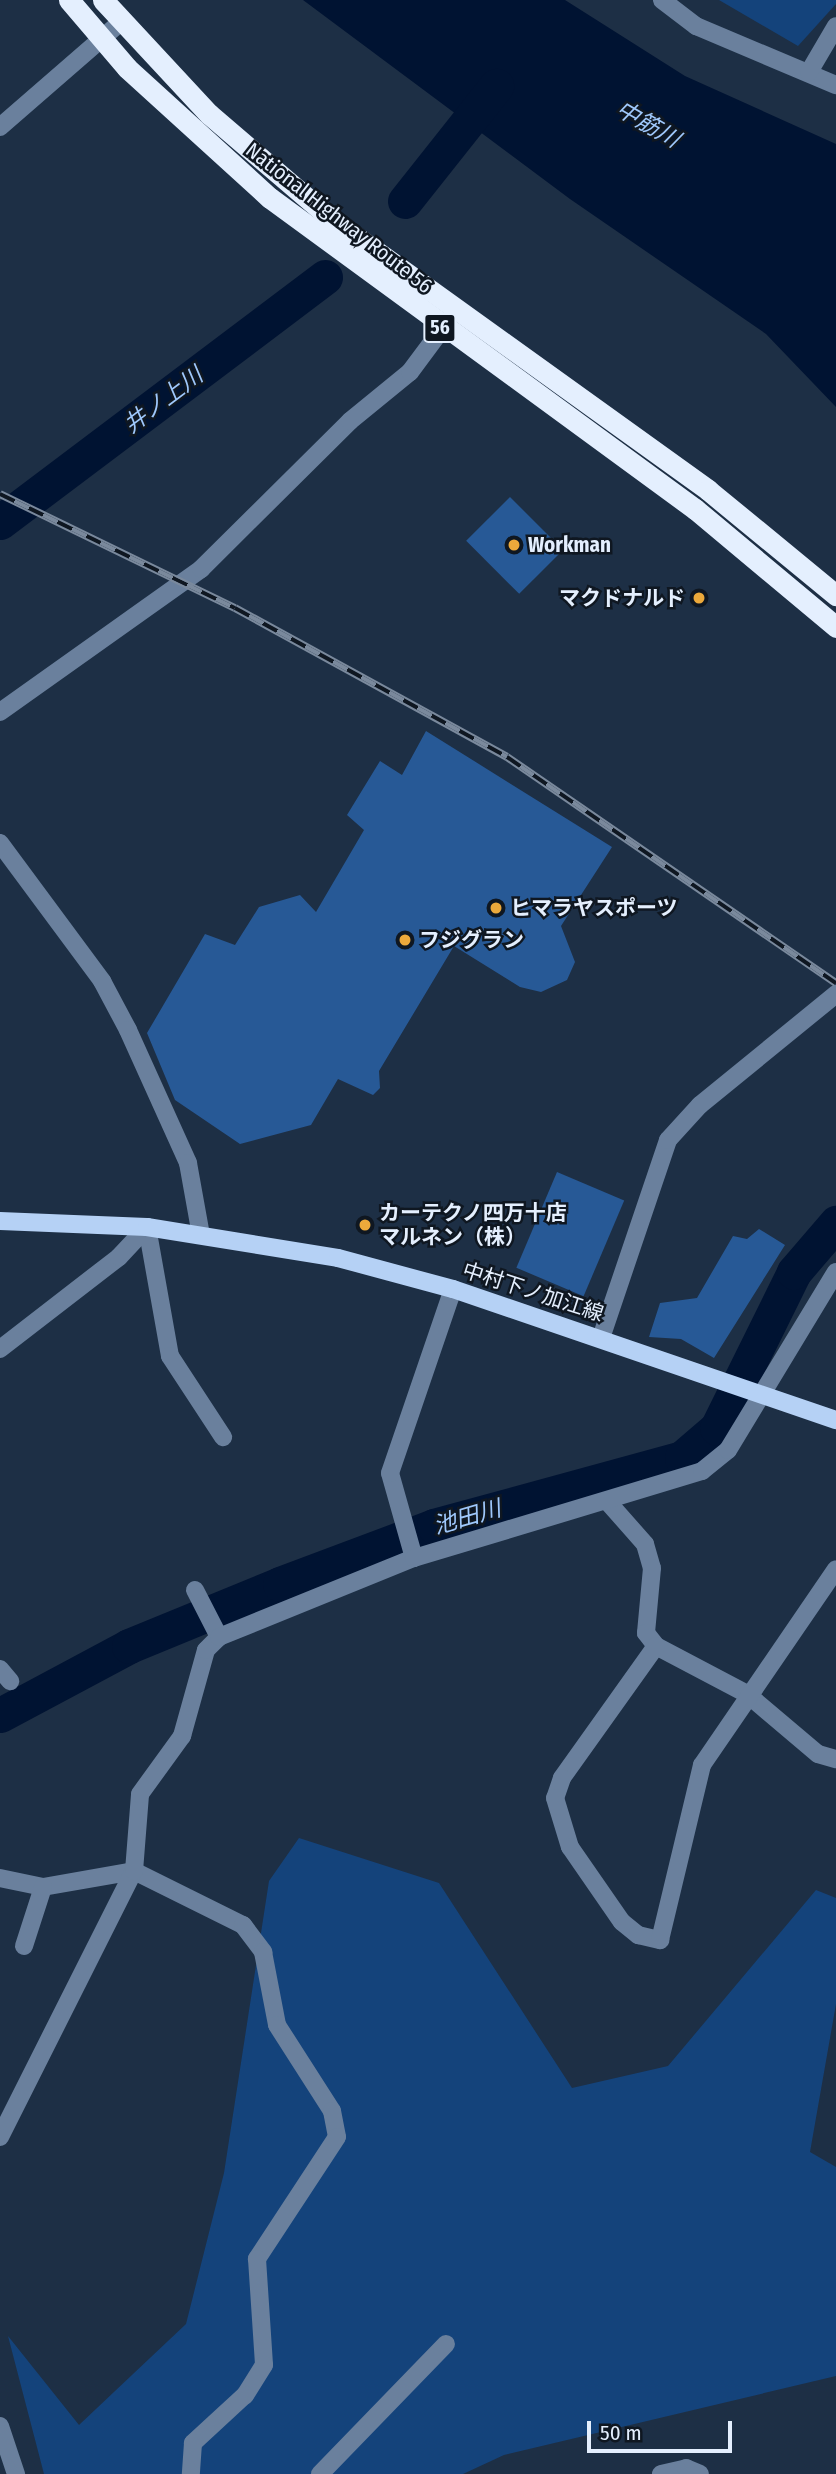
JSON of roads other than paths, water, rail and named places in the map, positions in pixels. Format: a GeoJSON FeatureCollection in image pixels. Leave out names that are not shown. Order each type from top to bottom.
{"type":"FeatureCollection","features":[{"type":"Feature","properties":{"kind":"highway","name":"National Highway Route 56"},"geometry":{"type":"LineString","coordinates":[[69,0],[101,40],[270,198],[442,329],[695,509],[836,627]]}},
{"type":"Feature","properties":{"kind":"highway","name":"National Highway Route 56"},"geometry":{"type":"LineString","coordinates":[[103,0],[209,114],[343,228],[708,489],[836,594]]}},
{"type":"Feature","properties":{"kind":"main road","name":"中村下ノ加江線"},"geometry":{"type":"LineString","coordinates":[[0,1221],[147,1227],[338,1258],[453,1289],[836,1420]]}},
{"type":"Feature","properties":{"kind":"street"},"geometry":{"type":"LineString","coordinates":[[662,0],[696,26],[836,85]]}},
{"type":"Feature","properties":{"kind":"street"},"geometry":{"type":"LineString","coordinates":[[0,127],[121,22]]}},
{"type":"Feature","properties":{"kind":"street"},"geometry":{"type":"LineString","coordinates":[[809,72],[836,26]]}},
{"type":"Feature","properties":{"kind":"street"},"geometry":{"type":"LineString","coordinates":[[0,712],[201,569],[350,421],[410,372],[442,329]]}},
{"type":"Feature","properties":{"kind":"street"},"geometry":{"type":"LineString","coordinates":[[0,842],[102,981],[121,1018],[188,1163],[201,1235]]}},
{"type":"Feature","properties":{"kind":"street"},"geometry":{"type":"LineString","coordinates":[[601,1338],[668,1140],[700,1105],[836,994]]}},
{"type":"Feature","properties":{"kind":"street"},"geometry":{"type":"LineString","coordinates":[[0,1349],[119,1257],[147,1227]]}},
{"type":"Feature","properties":{"kind":"street"},"geometry":{"type":"LineString","coordinates":[[147,1227],[170,1356],[223,1437]]}},
{"type":"Feature","properties":{"kind":"street"},"geometry":{"type":"LineString","coordinates":[[0,2137],[134,1871],[140,1794],[182,1736],[206,1650],[219,1637],[414,1558],[702,1471],[728,1450],[836,1272]]}},
{"type":"Feature","properties":{"kind":"street"},"geometry":{"type":"LineString","coordinates":[[414,1558],[390,1473],[453,1289]]}},
{"type":"Feature","properties":{"kind":"street"},"geometry":{"type":"LineString","coordinates":[[607,1501],[645,1544],[652,1568],[646,1633],[656,1646],[747,1694],[818,1754],[836,1759]]}},
{"type":"Feature","properties":{"kind":"street"},"geometry":{"type":"LineString","coordinates":[[656,1646],[562,1778],[555,1798],[569,1847],[638,1935],[660,1940],[702,1765],[747,1694],[836,1569]]}},
{"type":"Feature","properties":{"kind":"street"},"geometry":{"type":"LineString","coordinates":[[195,1590],[219,1637]]}},
{"type":"Feature","properties":{"kind":"street"},"geometry":{"type":"LineString","coordinates":[[2,1884],[43,1887],[134,1871],[167,1883],[253,1935],[263,1952],[277,2025],[324,2096],[337,2137],[257,2259],[264,2365],[245,2395],[192,2443],[191,2474]]}},
{"type":"Feature","properties":{"kind":"street"},"geometry":{"type":"LineString","coordinates":[[24,1946],[43,1887]]}},
{"type":"Feature","properties":{"kind":"street"},"geometry":{"type":"LineString","coordinates":[[320,2474],[446,2344]]}},
{"type":"Feature","properties":{"kind":"street"},"geometry":{"type":"LineString","coordinates":[[0,2426],[16,2474]]}},
{"type":"Feature","properties":{"kind":"street"},"geometry":{"type":"LineString","coordinates":[[661,2474],[687,2468],[700,2474]]}},
{"type":"Feature","properties":{"kind":"water","name":"中筋川"},"geometry":{"type":"Polygon","coordinates":[[[303,0],[565,0],[685,76],[836,144],[836,407],[766,334],[570,199],[303,0]]]}},
{"type":"Feature","properties":{"kind":"waterway","name":"井ノ上川"},"geometry":{"type":"LineString","coordinates":[[405,201],[496,86]]}},
{"type":"Feature","properties":{"kind":"waterway","name":"井ノ上川"},"geometry":{"type":"LineString","coordinates":[[0,522],[325,277]]}},
{"type":"Feature","properties":{"kind":"waterway","name":"池田川"},"geometry":{"type":"LineString","coordinates":[[0,1715],[129,1646],[280,1584],[434,1526],[682,1458],[717,1428],[794,1272],[836,1223]]}},
{"type":"Feature","properties":{"kind":"railway"},"geometry":{"type":"LineString","coordinates":[[0,494],[235,608],[507,757],[836,983]]}},
{"type":"Feature","properties":{"kind":"place","name":"Workman"},"geometry":{"type":"Point","coordinates":[514,545]}},
{"type":"Feature","properties":{"kind":"place","name":"マクドナルド"},"geometry":{"type":"Point","coordinates":[699,598]}},
{"type":"Feature","properties":{"kind":"place","name":"ヒマラヤスポーツ"},"geometry":{"type":"Point","coordinates":[496,908]}},
{"type":"Feature","properties":{"kind":"place","name":"フジグラン"},"geometry":{"type":"Point","coordinates":[405,940]}},
{"type":"Feature","properties":{"kind":"place","name":"カーテクノ四万十店 マルネン（株）"},"geometry":{"type":"Point","coordinates":[365,1225]}}]}
